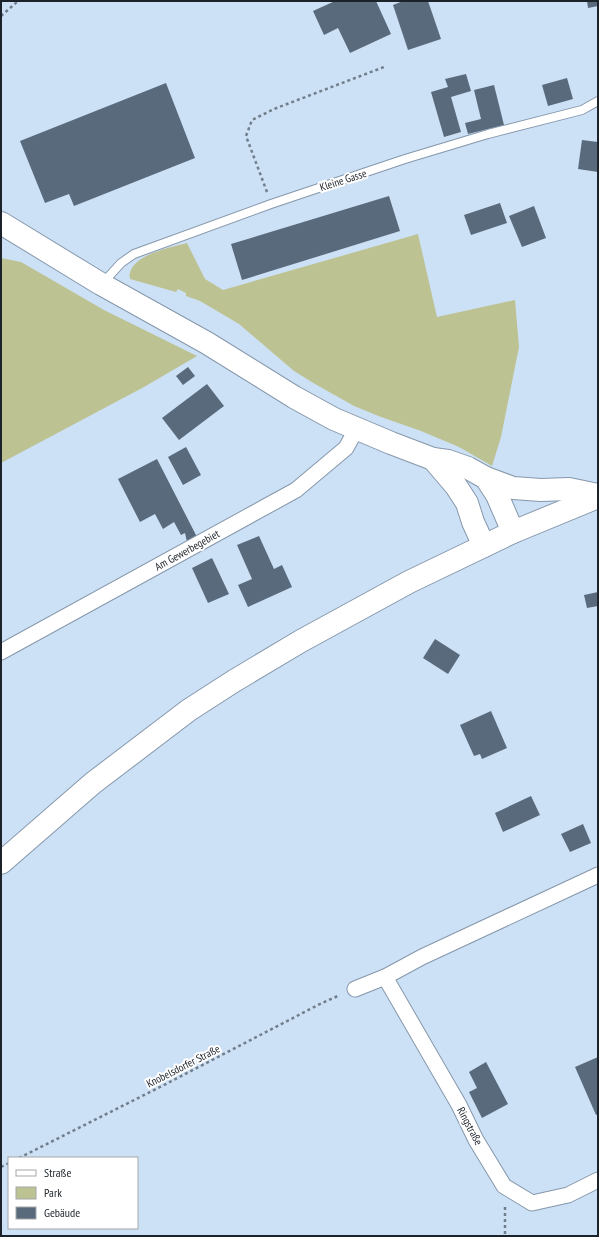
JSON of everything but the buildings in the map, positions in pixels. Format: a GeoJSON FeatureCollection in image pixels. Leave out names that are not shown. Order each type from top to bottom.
{"type":"FeatureCollection","features":[{"type":"Feature","properties":{"kind":"main road"},"geometry":{"type":"LineString","coordinates":[[1,223],[101,284],[207,343],[294,397],[334,419],[433,459],[448,461],[468,468],[486,478],[513,488],[541,490],[569,489],[598,496]]}},
{"type":"Feature","properties":{"kind":"main road"},"geometry":{"type":"LineString","coordinates":[[433,459],[456,486],[467,503],[473,522],[484,546]]}},
{"type":"Feature","properties":{"kind":"main road"},"geometry":{"type":"LineString","coordinates":[[486,478],[496,495],[513,532]]}},
{"type":"Feature","properties":{"kind":"main road"},"geometry":{"type":"LineString","coordinates":[[1,864],[93,783],[189,710],[308,637],[409,582],[513,532],[598,496]]}},
{"type":"Feature","properties":{"kind":"street","name":"Am Gewerbegebiet"},"geometry":{"type":"LineString","coordinates":[[1,652],[296,490],[346,448],[357,428]]}},
{"type":"Feature","properties":{"kind":"street"},"geometry":{"type":"LineString","coordinates":[[355,989],[385,977],[422,957],[598,876]]}},
{"type":"Feature","properties":{"kind":"street","name":"Ringstraße"},"geometry":{"type":"LineString","coordinates":[[385,977],[459,1105],[476,1140],[504,1186],[532,1203],[568,1194],[598,1180]]}},
{"type":"Feature","properties":{"kind":"lane","name":"Kleine Gasse"},"geometry":{"type":"LineString","coordinates":[[101,284],[122,263],[134,254],[271,204],[412,157],[488,134],[582,110],[598,102]]}},
{"type":"Feature","properties":{"kind":"path"},"geometry":{"type":"LineString","coordinates":[[1,16],[18,1]]}},
{"type":"Feature","properties":{"kind":"path"},"geometry":{"type":"LineString","coordinates":[[271,204],[246,136],[252,120],[281,106],[384,67]]}},
{"type":"Feature","properties":{"kind":"path","name":"Knobelsdorfer Straße"},"geometry":{"type":"LineString","coordinates":[[21,1157],[157,1089],[318,1005],[355,989]]}},
{"type":"Feature","properties":{"kind":"path"},"geometry":{"type":"LineString","coordinates":[[504,1186],[505,1236]]}},
{"type":"Feature","properties":{"kind":"green space"},"geometry":{"type":"Polygon","coordinates":[[[418,234],[437,317],[515,300],[519,347],[501,437],[492,466],[459,447],[354,406],[315,384],[294,371],[239,324],[200,301],[186,296],[186,293],[178,289],[176,292],[130,279],[133,266],[138,261],[154,252],[187,243],[205,279],[223,290],[418,234]]]}},
{"type":"Feature","properties":{"kind":"green space"},"geometry":{"type":"Polygon","coordinates":[[[1,258],[21,262],[104,310],[197,356],[144,387],[1,463],[1,258]]]}}]}
